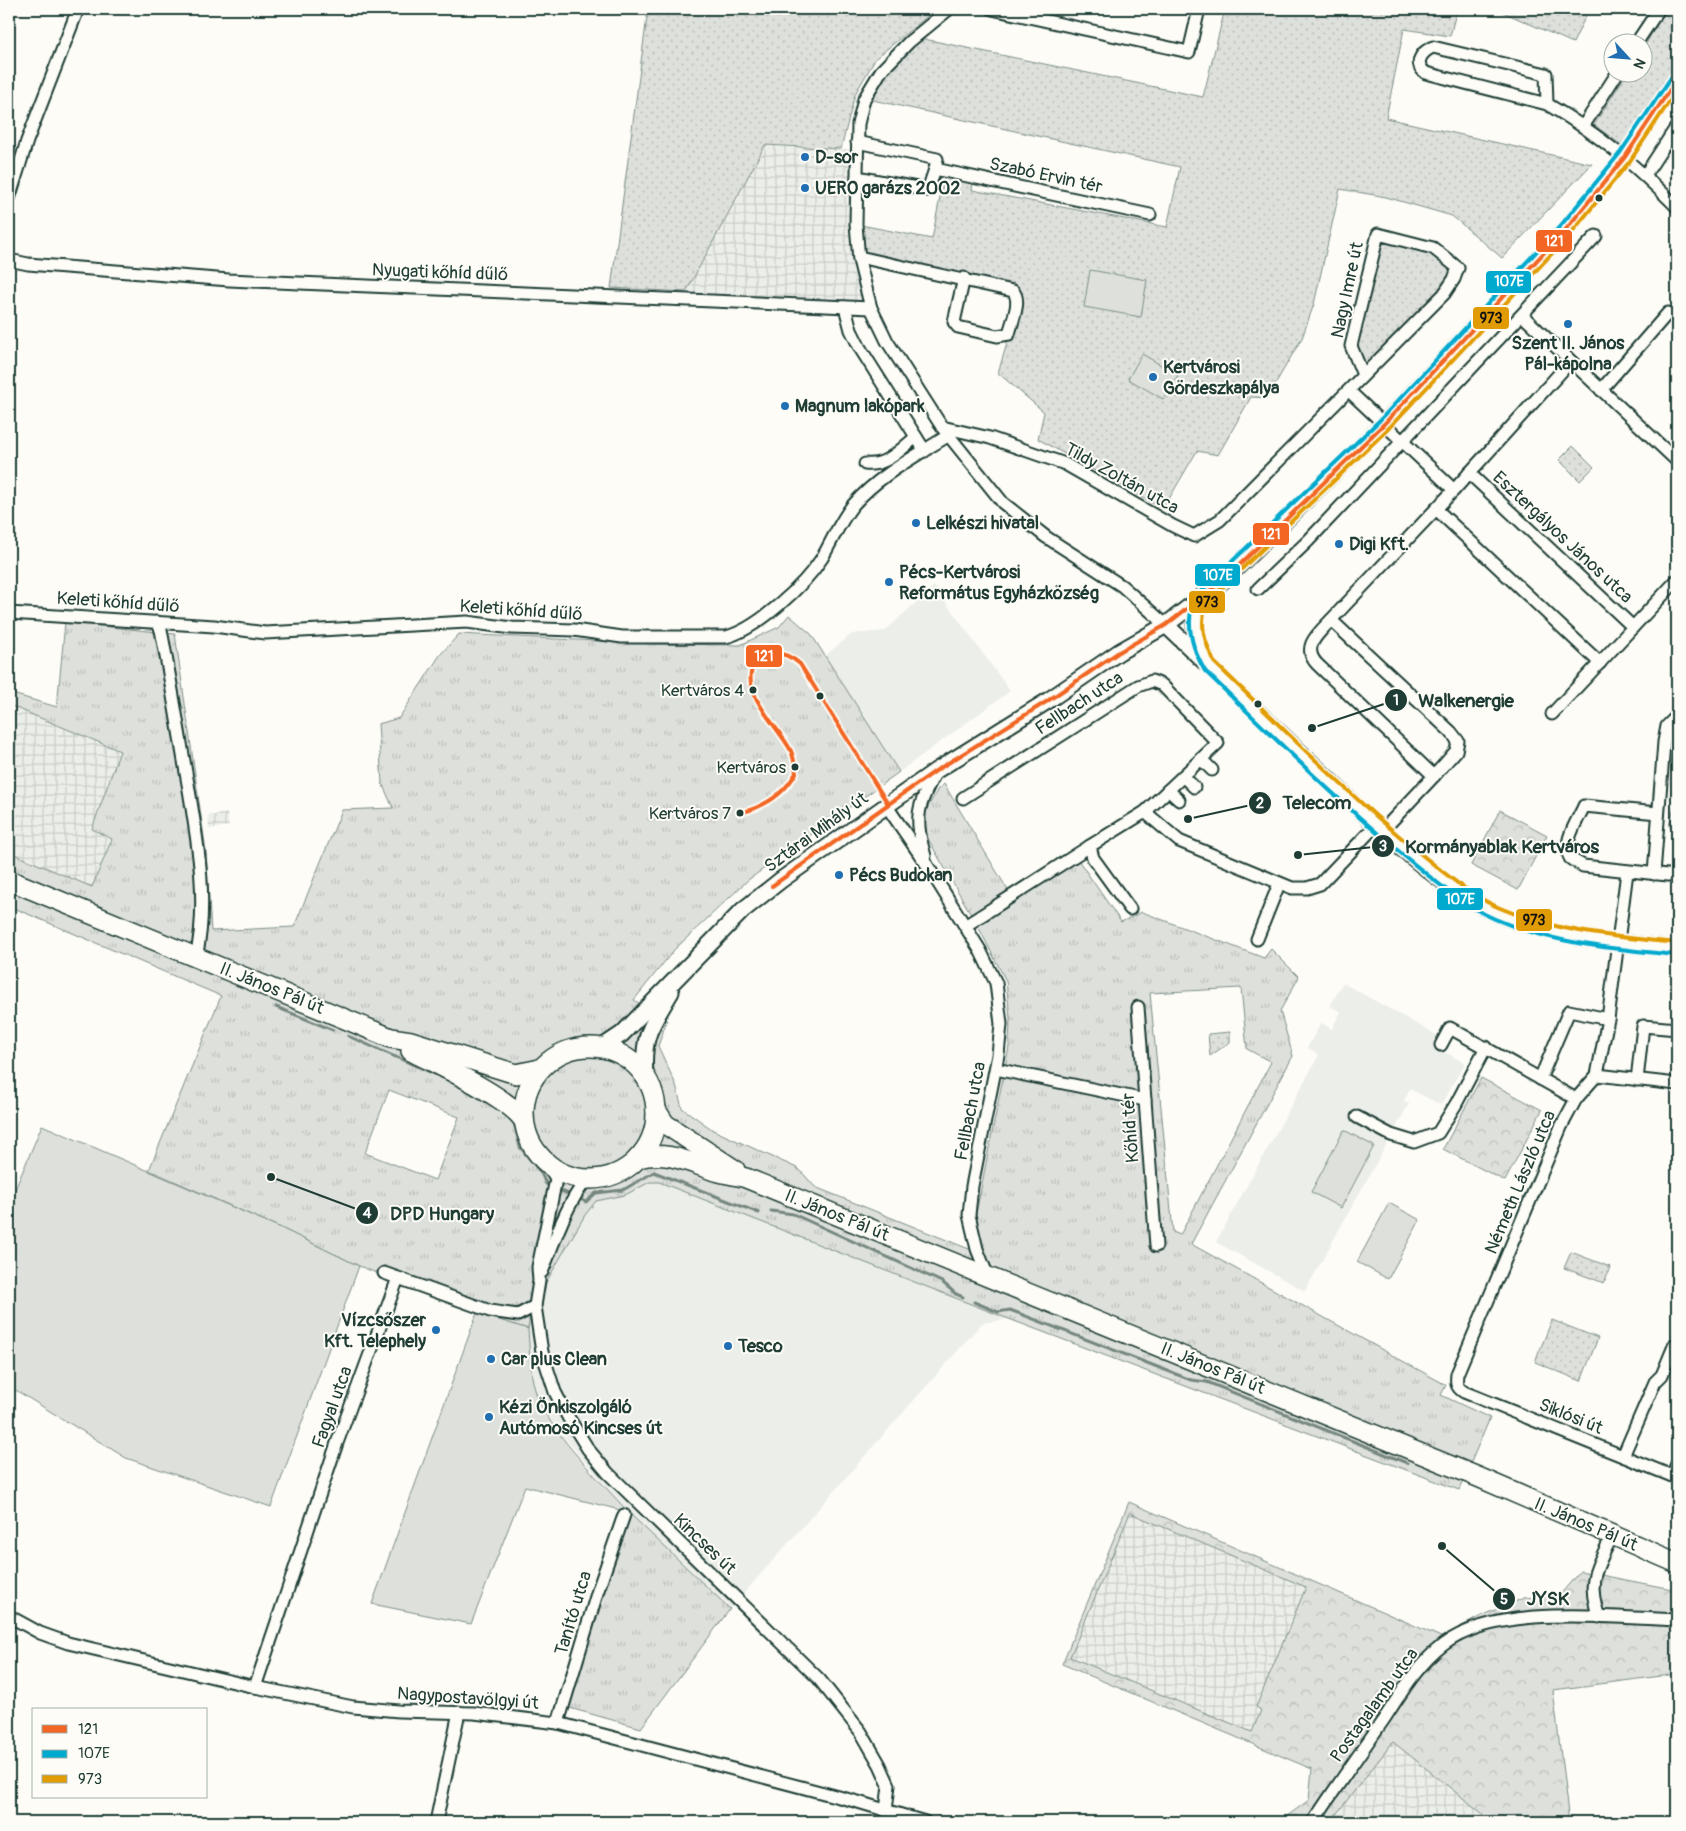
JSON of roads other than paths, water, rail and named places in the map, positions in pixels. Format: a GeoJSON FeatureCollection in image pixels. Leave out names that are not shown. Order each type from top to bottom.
{"type":"FeatureCollection","features":[{"type":"Feature","properties":{"kind":"main road","name":"II. János Pál út"},"geometry":{"type":"LineString","coordinates":[[9,880],[391,1038],[411,1041],[516,1074],[540,1069]]}},
{"type":"Feature","properties":{"kind":"main road"},"geometry":{"type":"LineString","coordinates":[[391,1038],[516,1110],[524,1121],[532,1144],[548,1164],[566,1175],[587,1179],[615,1174],[638,1158],[653,1154],[668,1155],[746,1178]]}},
{"type":"Feature","properties":{"kind":"main road"},"geometry":{"type":"LineString","coordinates":[[524,1121],[527,1093],[540,1069],[551,1060],[569,1050],[582,1047],[601,1048],[616,1052],[629,1060],[645,1076],[653,1092],[656,1110],[650,1140],[638,1158]]}},
{"type":"Feature","properties":{"kind":"main road"},"geometry":{"type":"LineString","coordinates":[[656,1110],[665,1124],[746,1178]]}},
{"type":"Feature","properties":{"kind":"main road","name":"II. János Pál út"},"geometry":{"type":"LineString","coordinates":[[746,1178],[1478,1477],[1677,1563]]}},
{"type":"Feature","properties":{"kind":"street"},"geometry":{"type":"LineString","coordinates":[[9,199],[27,142],[78,9]]}},
{"type":"Feature","properties":{"kind":"street"},"geometry":{"type":"LineString","coordinates":[[949,9],[909,42],[869,87],[858,124],[856,224],[859,257],[871,308],[887,342],[946,431],[1003,503],[1046,537],[1122,586],[1166,625],[1379,828],[1454,888],[1495,912],[1531,926],[1618,943],[1677,949]]}},
{"type":"Feature","properties":{"kind":"street"},"geometry":{"type":"LineString","coordinates":[[992,9],[1189,52],[1199,9]]}},
{"type":"Feature","properties":{"kind":"street"},"geometry":{"type":"LineString","coordinates":[[1644,32],[1659,9]]}},
{"type":"Feature","properties":{"kind":"street"},"geometry":{"type":"LineString","coordinates":[[1547,104],[1546,74],[1432,47],[1425,50],[1420,56],[1421,70],[1426,73],[1547,104],[1584,125],[1625,157],[1677,207]]}},
{"type":"Feature","properties":{"kind":"street"},"geometry":{"type":"LineString","coordinates":[[1166,625],[1200,600],[1384,424],[1567,228],[1625,157],[1677,79]]}},
{"type":"Feature","properties":{"kind":"street"},"geometry":{"type":"LineString","coordinates":[[1584,125],[1612,82]]}},
{"type":"Feature","properties":{"kind":"street"},"geometry":{"type":"LineString","coordinates":[[1645,175],[1677,126]]}},
{"type":"Feature","properties":{"kind":"street"},"geometry":{"type":"LineString","coordinates":[[857,142],[937,159],[928,190],[857,177]]}},
{"type":"Feature","properties":{"kind":"street","name":"Szabó Ervin tér"},"geometry":{"type":"LineString","coordinates":[[935,169],[1150,215]]}},
{"type":"Feature","properties":{"kind":"street","name":"Nagy Imre út"},"geometry":{"type":"LineString","coordinates":[[1198,534],[1220,520],[1444,294],[1454,279],[1458,268],[1433,248],[1378,234],[1351,346],[1363,375]]}},
{"type":"Feature","properties":{"kind":"street"},"geometry":{"type":"LineString","coordinates":[[1258,589],[1308,541],[1523,316],[1596,236]]}},
{"type":"Feature","properties":{"kind":"street"},"geometry":{"type":"LineString","coordinates":[[859,257],[964,278],[1013,290],[1017,301],[1009,334],[1004,336],[994,335],[958,327],[954,322],[964,278]]}},
{"type":"Feature","properties":{"kind":"street","name":"Nyugati kőhíd dűlő"},"geometry":{"type":"LineString","coordinates":[[9,260],[28,264],[229,280],[871,308]]}},
{"type":"Feature","properties":{"kind":"street"},"geometry":{"type":"LineString","coordinates":[[845,307],[851,330],[860,348],[925,451]]}},
{"type":"Feature","properties":{"kind":"street"},"geometry":{"type":"LineString","coordinates":[[1601,390],[1668,313]]}},
{"type":"Feature","properties":{"kind":"street"},"geometry":{"type":"LineString","coordinates":[[1523,316],[1570,362],[1676,458]]}},
{"type":"Feature","properties":{"kind":"street"},"geometry":{"type":"LineString","coordinates":[[1434,776],[1310,657],[1309,648],[1313,640],[1331,620],[1454,490],[1570,362]]}},
{"type":"Feature","properties":{"kind":"street"},"geometry":{"type":"LineString","coordinates":[[1349,391],[1454,490]]}},
{"type":"Feature","properties":{"kind":"street","name":"Keleti kőhíd dűlő"},"geometry":{"type":"LineString","coordinates":[[9,613],[214,626],[265,633],[467,622],[512,628],[574,630],[622,637],[726,636],[738,634],[766,616],[804,581],[821,559],[852,506],[864,494],[925,451],[946,431]]}},
{"type":"Feature","properties":{"kind":"street","name":"Tildy Zoltán utca"},"geometry":{"type":"LineString","coordinates":[[946,431],[990,438],[1065,464],[1173,526],[1191,535],[1198,534]]}},
{"type":"Feature","properties":{"kind":"street"},"geometry":{"type":"LineString","coordinates":[[865,464],[874,465],[885,461],[916,437]]}},
{"type":"Feature","properties":{"kind":"street","name":"Esztergályos János utca"},"geometry":{"type":"LineString","coordinates":[[1469,473],[1633,627]]}},
{"type":"Feature","properties":{"kind":"street"},"geometry":{"type":"LineString","coordinates":[[1436,509],[1600,663]]}},
{"type":"Feature","properties":{"kind":"street","name":"Esztergályos János utca"},"geometry":{"type":"LineString","coordinates":[[1552,714],[1677,580]]}},
{"type":"Feature","properties":{"kind":"street"},"geometry":{"type":"LineString","coordinates":[[1200,600],[1194,622],[1195,632],[1209,666]]}},
{"type":"Feature","properties":{"kind":"street"},"geometry":{"type":"LineString","coordinates":[[1145,812],[1179,841],[1280,884],[1307,888],[1320,884],[1434,776],[1456,751],[1458,741],[1451,732],[1331,620]]}},
{"type":"Feature","properties":{"kind":"street"},"geometry":{"type":"LineString","coordinates":[[157,622],[164,647],[192,805],[200,884],[200,940],[196,957]]}},
{"type":"Feature","properties":{"kind":"street","name":"Sztárai Mihály út"},"geometry":{"type":"LineString","coordinates":[[601,1048],[622,1034],[743,910],[797,867],[937,770],[1046,702],[1119,652],[1166,625]]}},
{"type":"Feature","properties":{"kind":"street","name":"Fellbach utca"},"geometry":{"type":"LineString","coordinates":[[963,798],[1138,686],[1152,682],[1162,685],[1218,743],[1145,812],[965,926]]}},
{"type":"Feature","properties":{"kind":"street"},"geometry":{"type":"LineString","coordinates":[[1654,874],[1664,742],[1667,726],[1677,716]]}},
{"type":"Feature","properties":{"kind":"street"},"geometry":{"type":"LineString","coordinates":[[1201,759],[1212,770]]}},
{"type":"Feature","properties":{"kind":"street"},"geometry":{"type":"LineString","coordinates":[[927,865],[918,833],[918,816],[923,794],[937,770]]}},
{"type":"Feature","properties":{"kind":"street"},"geometry":{"type":"LineString","coordinates":[[1183,776],[1194,787]]}},
{"type":"Feature","properties":{"kind":"street"},"geometry":{"type":"LineString","coordinates":[[1168,790],[1179,800]]}},
{"type":"Feature","properties":{"kind":"street","name":"Fellbach utca"},"geometry":{"type":"LineString","coordinates":[[886,805],[927,865],[980,950],[996,983],[1001,1024],[996,1069],[972,1186],[969,1215],[977,1249],[988,1277]]}},
{"type":"Feature","properties":{"kind":"street"},"geometry":{"type":"LineString","coordinates":[[1658,813],[1584,806],[1569,840],[1567,852],[1571,859],[1583,866],[1677,876]]}},
{"type":"Feature","properties":{"kind":"street"},"geometry":{"type":"LineString","coordinates":[[1090,846],[1093,858],[1130,909]]}},
{"type":"Feature","properties":{"kind":"street"},"geometry":{"type":"LineString","coordinates":[[1627,872],[1608,1018],[1597,1075],[1677,1084]]}},
{"type":"Feature","properties":{"kind":"street"},"geometry":{"type":"LineString","coordinates":[[1257,939],[1280,884]]}},
{"type":"Feature","properties":{"kind":"street","name":"Sztárai Mihály út"},"geometry":{"type":"LineString","coordinates":[[645,1076],[643,1053],[647,1035],[680,975]]}},
{"type":"Feature","properties":{"kind":"street","name":"Kőhíd tér"},"geometry":{"type":"LineString","coordinates":[[1138,1008],[1156,1246]]}},
{"type":"Feature","properties":{"kind":"street"},"geometry":{"type":"LineString","coordinates":[[1540,1079],[1569,1011],[1608,1018]]}},
{"type":"Feature","properties":{"kind":"street"},"geometry":{"type":"LineString","coordinates":[[1638,1080],[1643,1026],[1677,1029]]}},
{"type":"Feature","properties":{"kind":"street"},"geometry":{"type":"LineString","coordinates":[[1441,1045],[1450,1028],[1576,1099]]}},
{"type":"Feature","properties":{"kind":"street"},"geometry":{"type":"LineString","coordinates":[[1357,1117],[1391,1135],[1414,1142],[1438,1133],[1456,1104],[1486,1047]]}},
{"type":"Feature","properties":{"kind":"street"},"geometry":{"type":"LineString","coordinates":[[996,1069],[1145,1100]]}},
{"type":"Feature","properties":{"kind":"street","name":"Németh László utca"},"geometry":{"type":"LineString","coordinates":[[1456,1383],[1457,1374],[1561,1127],[1576,1099],[1597,1075]]}},
{"type":"Feature","properties":{"kind":"street"},"geometry":{"type":"LineString","coordinates":[[539,1281],[540,1246],[556,1186],[555,1174],[548,1164]]}},
{"type":"Feature","properties":{"kind":"street"},"geometry":{"type":"LineString","coordinates":[[539,1281],[553,1241],[587,1179]]}},
{"type":"Feature","properties":{"kind":"street"},"geometry":{"type":"LineString","coordinates":[[384,1273],[490,1311],[518,1315],[535,1306]]}},
{"type":"Feature","properties":{"kind":"street","name":"Fagyal utca"},"geometry":{"type":"LineString","coordinates":[[255,1687],[337,1443],[398,1278]]}},
{"type":"Feature","properties":{"kind":"street","name":"Kincses út"},"geometry":{"type":"LineString","coordinates":[[539,1281],[535,1306],[542,1352],[555,1392],[588,1449],[608,1473],[819,1679],[861,1732],[880,1765],[889,1785],[886,1811]]}},
{"type":"Feature","properties":{"kind":"street"},"geometry":{"type":"LineString","coordinates":[[1623,1456],[1655,1382],[1662,1375],[1674,1346],[1677,1347]]}},
{"type":"Feature","properties":{"kind":"street","name":"Siklósi út"},"geometry":{"type":"LineString","coordinates":[[1456,1383],[1458,1388],[1464,1392],[1675,1477]]}},
{"type":"Feature","properties":{"kind":"street"},"geometry":{"type":"LineString","coordinates":[[1675,1477],[1677,1464]]}},
{"type":"Feature","properties":{"kind":"street","name":"Tanító utca"},"geometry":{"type":"LineString","coordinates":[[558,1722],[598,1590],[624,1514]]}},
{"type":"Feature","properties":{"kind":"street"},"geometry":{"type":"LineString","coordinates":[[1598,1617],[1592,1598],[1593,1576],[1612,1536]]}},
{"type":"Feature","properties":{"kind":"street","name":"Nagypostavölgyi út"},"geometry":{"type":"LineString","coordinates":[[9,1616],[54,1639],[255,1687],[353,1707],[518,1716],[558,1722],[925,1822]]}},
{"type":"Feature","properties":{"kind":"street","name":"Postagalamb utca"},"geometry":{"type":"LineString","coordinates":[[1313,1822],[1401,1692],[1429,1657],[1444,1644],[1462,1634],[1489,1625],[1527,1617],[1677,1620]]}},
{"type":"Feature","properties":{"kind":"street"},"geometry":{"type":"LineString","coordinates":[[436,1822],[459,1712]]}},
{"type":"Feature","properties":{"kind":"waterway"},"geometry":{"type":"LineString","coordinates":[[276,1007],[333,1030]]}},
{"type":"Feature","properties":{"kind":"waterway"},"geometry":{"type":"LineString","coordinates":[[348,1036],[441,1077]]}},
{"type":"Feature","properties":{"kind":"waterway"},"geometry":{"type":"LineString","coordinates":[[465,1089],[493,1106]]}},
{"type":"Feature","properties":{"kind":"waterway"},"geometry":{"type":"LineString","coordinates":[[513,1119],[520,1147],[541,1173],[546,1184],[550,1186]]}},
{"type":"Feature","properties":{"kind":"waterway"},"geometry":{"type":"LineString","coordinates":[[582,1200],[586,1202],[596,1193],[623,1190],[654,1172],[759,1213]]}},
{"type":"Feature","properties":{"kind":"waterway"},"geometry":{"type":"LineString","coordinates":[[561,1191],[571,1195]]}},
{"type":"Feature","properties":{"kind":"waterway"},"geometry":{"type":"LineString","coordinates":[[771,1211],[793,1214],[942,1282],[956,1294],[963,1297]]}},
{"type":"Feature","properties":{"kind":"waterway"},"geometry":{"type":"LineString","coordinates":[[974,1302],[998,1312],[1010,1310],[1191,1380],[1207,1382],[1407,1463]]}},
{"type":"Feature","properties":{"kind":"place","name":"D-sor"},"geometry":{"type":"Point","coordinates":[805,157]}},
{"type":"Feature","properties":{"kind":"place","name":"UERO garázs 2002"},"geometry":{"type":"Point","coordinates":[805,188]}},
{"type":"Feature","properties":{"kind":"place","name":"Szent II. János Pál-kápolna"},"geometry":{"type":"Point","coordinates":[1568,324]}},
{"type":"Feature","properties":{"kind":"place","name":"Kertvárosi Gördeszkapálya"},"geometry":{"type":"Point","coordinates":[1153,377]}},
{"type":"Feature","properties":{"kind":"place","name":"Magnum lakópark"},"geometry":{"type":"Point","coordinates":[785,406]}},
{"type":"Feature","properties":{"kind":"place","name":"Lelkészi hivatal"},"geometry":{"type":"Point","coordinates":[916,523]}},
{"type":"Feature","properties":{"kind":"place","name":"Digi Kft."},"geometry":{"type":"Point","coordinates":[1339,544]}},
{"type":"Feature","properties":{"kind":"place","name":"Pécs-Kertvárosi Református Egyházközség"},"geometry":{"type":"Point","coordinates":[889,582]}},
{"type":"Feature","properties":{"kind":"place","name":"Kertváros 4"},"geometry":{"type":"Point","coordinates":[753,690]}},
{"type":"Feature","properties":{"kind":"place","name":"Walkenergie"},"geometry":{"type":"Point","coordinates":[1312,728]}},
{"type":"Feature","properties":{"kind":"place","name":"Kertváros"},"geometry":{"type":"Point","coordinates":[795,767]}},
{"type":"Feature","properties":{"kind":"place","name":"Kertváros 7"},"geometry":{"type":"Point","coordinates":[740,813]}},
{"type":"Feature","properties":{"kind":"place","name":"Telecom"},"geometry":{"type":"Point","coordinates":[1188,819]}},
{"type":"Feature","properties":{"kind":"place","name":"Kormányablak Kertváros"},"geometry":{"type":"Point","coordinates":[1298,855]}},
{"type":"Feature","properties":{"kind":"place","name":"Pécs Budokan"},"geometry":{"type":"Point","coordinates":[839,875]}},
{"type":"Feature","properties":{"kind":"place","name":"DPD Hungary"},"geometry":{"type":"Point","coordinates":[271,1177]}},
{"type":"Feature","properties":{"kind":"place","name":"Vízcsőszer Kft. Telephely"},"geometry":{"type":"Point","coordinates":[436,1330]}},
{"type":"Feature","properties":{"kind":"place","name":"Tesco"},"geometry":{"type":"Point","coordinates":[728,1346]}},
{"type":"Feature","properties":{"kind":"place","name":"Car plus Clean"},"geometry":{"type":"Point","coordinates":[491,1359]}},
{"type":"Feature","properties":{"kind":"place","name":"Kézi Önkiszolgáló Autómosó Kincses út"},"geometry":{"type":"Point","coordinates":[489,1417]}},
{"type":"Feature","properties":{"kind":"place","name":"JYSK"},"geometry":{"type":"Point","coordinates":[1442,1546]}}]}
